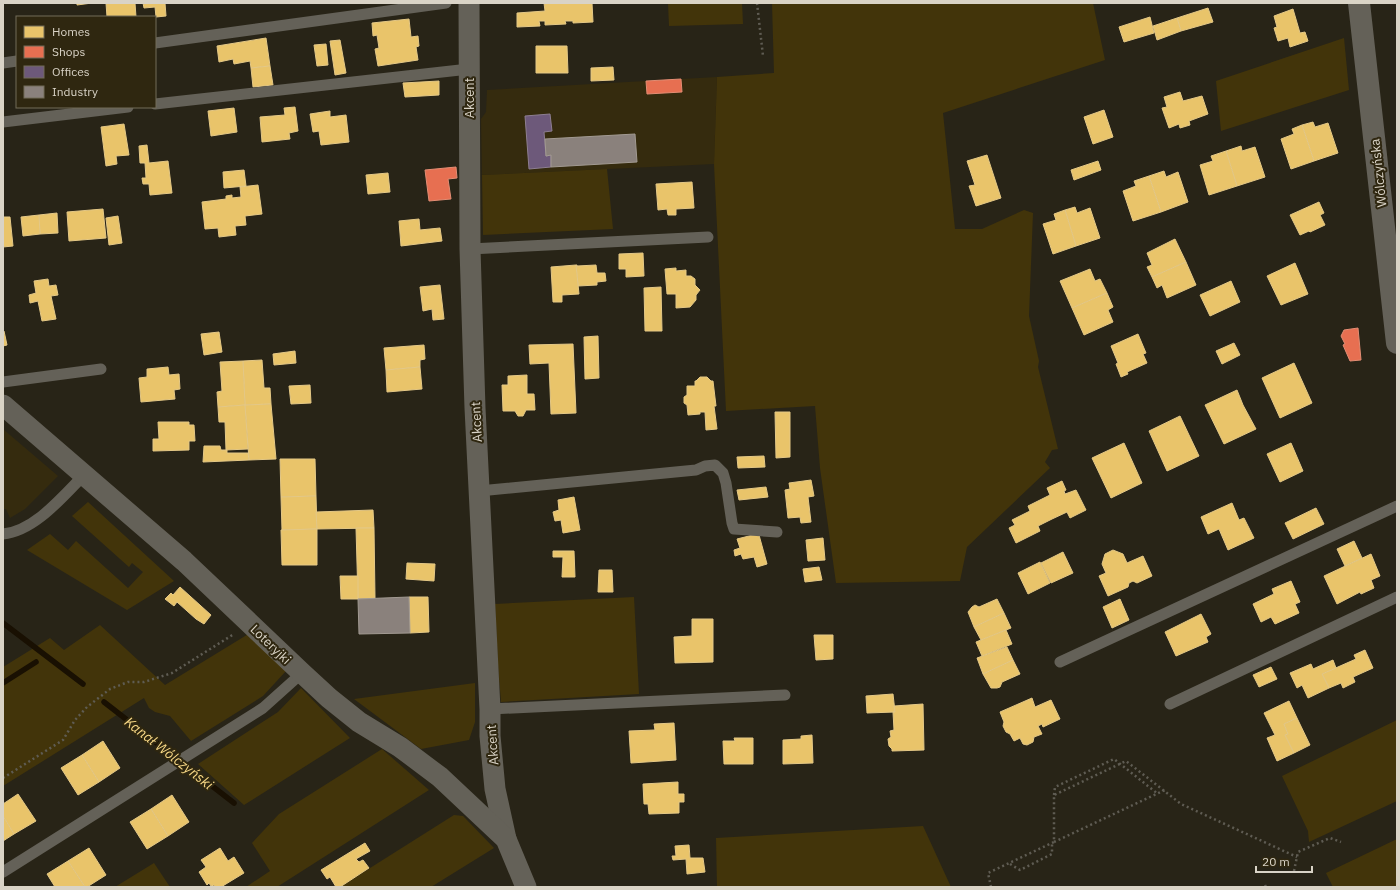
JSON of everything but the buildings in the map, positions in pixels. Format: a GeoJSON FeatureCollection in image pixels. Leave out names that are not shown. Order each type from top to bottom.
{"type":"FeatureCollection","features":[{"type":"Feature","properties":{"kind":"street","name":"Akcent"},"geometry":{"type":"LineString","coordinates":[[469,3],[470,249],[479,491],[490,709],[490,736],[496,789],[506,839]]}},
{"type":"Feature","properties":{"kind":"street","name":"Wólczyńska"},"geometry":{"type":"LineString","coordinates":[[1359,3],[1397,342]]}},
{"type":"Feature","properties":{"kind":"street","name":"Loteryjki"},"geometry":{"type":"LineString","coordinates":[[3,405],[85,474],[184,561],[302,673],[360,722],[400,746],[440,777],[506,839],[526,887]]}},
{"type":"Feature","properties":{"kind":"lane"},"geometry":{"type":"LineString","coordinates":[[156,43],[446,3]]}},
{"type":"Feature","properties":{"kind":"lane"},"geometry":{"type":"LineString","coordinates":[[3,63],[16,62]]}},
{"type":"Feature","properties":{"kind":"lane"},"geometry":{"type":"LineString","coordinates":[[156,104],[469,69]]}},
{"type":"Feature","properties":{"kind":"lane"},"geometry":{"type":"LineString","coordinates":[[3,122],[120,108]]}},
{"type":"Feature","properties":{"kind":"lane"},"geometry":{"type":"LineString","coordinates":[[470,249],[708,237]]}},
{"type":"Feature","properties":{"kind":"lane"},"geometry":{"type":"LineString","coordinates":[[3,382],[101,369]]}},
{"type":"Feature","properties":{"kind":"lane"},"geometry":{"type":"LineString","coordinates":[[479,491],[696,470],[706,466],[715,465],[723,473],[726,483],[734,529],[777,532]]}},
{"type":"Feature","properties":{"kind":"lane"},"geometry":{"type":"LineString","coordinates":[[3,534],[14,532],[32,522],[50,509],[85,474]]}},
{"type":"Feature","properties":{"kind":"lane"},"geometry":{"type":"LineString","coordinates":[[1060,662],[1397,506]]}},
{"type":"Feature","properties":{"kind":"lane"},"geometry":{"type":"LineString","coordinates":[[1170,704],[1397,597]]}},
{"type":"Feature","properties":{"kind":"lane"},"geometry":{"type":"LineString","coordinates":[[3,872],[263,708],[302,673]]}},
{"type":"Feature","properties":{"kind":"lane"},"geometry":{"type":"LineString","coordinates":[[490,709],[785,695]]}},
{"type":"Feature","properties":{"kind":"path"},"geometry":{"type":"LineString","coordinates":[[757,3],[763,56]]}},
{"type":"Feature","properties":{"kind":"path"},"geometry":{"type":"LineString","coordinates":[[3,778],[63,740],[74,720],[87,707],[110,689],[128,682],[144,682],[172,673],[235,633],[241,628],[244,619]]}},
{"type":"Feature","properties":{"kind":"path"},"geometry":{"type":"LineString","coordinates":[[1010,863],[1020,870],[1052,854],[1055,787],[1114,759],[1158,794]]}},
{"type":"Feature","properties":{"kind":"path"},"geometry":{"type":"LineString","coordinates":[[1054,795],[1126,761],[1181,804],[1297,856]]}},
{"type":"Feature","properties":{"kind":"path"},"geometry":{"type":"LineString","coordinates":[[991,887],[988,874],[1165,790]]}},
{"type":"Feature","properties":{"kind":"path"},"geometry":{"type":"LineString","coordinates":[[1294,871],[1298,852],[1330,838],[1341,842]]}},
{"type":"Feature","properties":{"kind":"shaded area"},"geometry":{"type":"Polygon","coordinates":[[[668,3],[742,3],[743,24],[669,26],[668,3]]]}},
{"type":"Feature","properties":{"kind":"shaded area"},"geometry":{"type":"Polygon","coordinates":[[[772,3],[1093,3],[1105,60],[943,113],[955,229],[982,229],[1024,210],[1033,213],[1029,316],[1039,361],[1038,367],[1058,449],[1052,450],[1045,462],[1050,468],[967,547],[960,581],[836,583],[820,468],[815,406],[726,411],[714,164],[717,77],[774,73],[772,3]]]}},
{"type":"Feature","properties":{"kind":"shaded area"},"geometry":{"type":"Polygon","coordinates":[[[1344,38],[1349,90],[1221,131],[1216,81],[1344,38]]]}},
{"type":"Feature","properties":{"kind":"shaded area"},"geometry":{"type":"Polygon","coordinates":[[[717,77],[714,164],[482,175],[481,119],[486,112],[487,90],[717,77]]]}},
{"type":"Feature","properties":{"kind":"shaded area"},"geometry":{"type":"Polygon","coordinates":[[[607,169],[613,229],[483,235],[482,175],[607,169]]]}},
{"type":"Feature","properties":{"kind":"shaded area"},"geometry":{"type":"Polygon","coordinates":[[[3,429],[58,476],[25,509],[10,518],[6,509],[3,509],[3,429]]]}},
{"type":"Feature","properties":{"kind":"shaded area"},"geometry":{"type":"Polygon","coordinates":[[[88,502],[174,581],[127,610],[27,550],[50,534],[68,550],[76,541],[128,588],[143,572],[132,563],[129,567],[72,516],[88,502]]]}},
{"type":"Feature","properties":{"kind":"shaded area"},"geometry":{"type":"Polygon","coordinates":[[[634,597],[639,694],[501,702],[495,604],[634,597]]]}},
{"type":"Feature","properties":{"kind":"shaded area"},"geometry":{"type":"Polygon","coordinates":[[[100,625],[165,685],[250,633],[286,671],[263,696],[191,741],[170,716],[155,712],[149,708],[144,698],[3,786],[3,667],[50,638],[64,650],[100,625]]]}},
{"type":"Feature","properties":{"kind":"shaded area"},"geometry":{"type":"Polygon","coordinates":[[[475,683],[475,722],[469,740],[421,749],[354,699],[475,683]]]}},
{"type":"Feature","properties":{"kind":"shaded area"},"geometry":{"type":"Polygon","coordinates":[[[301,688],[350,738],[244,805],[198,764],[278,712],[301,688]]]}},
{"type":"Feature","properties":{"kind":"shaded area"},"geometry":{"type":"Polygon","coordinates":[[[1397,720],[1397,801],[1309,842],[1308,831],[1282,776],[1397,720]]]}},
{"type":"Feature","properties":{"kind":"shaded area"},"geometry":{"type":"Polygon","coordinates":[[[382,749],[429,790],[277,887],[246,887],[270,871],[252,843],[279,814],[382,749]]]}},
{"type":"Feature","properties":{"kind":"shaded area"},"geometry":{"type":"Polygon","coordinates":[[[454,815],[463,816],[494,848],[431,887],[340,887],[454,815]]]}},
{"type":"Feature","properties":{"kind":"shaded area"},"geometry":{"type":"Polygon","coordinates":[[[923,826],[951,887],[717,887],[716,838],[923,826]]]}},
{"type":"Feature","properties":{"kind":"shaded area"},"geometry":{"type":"Polygon","coordinates":[[[1397,839],[1397,887],[1333,887],[1326,873],[1397,839]]]}},
{"type":"Feature","properties":{"kind":"shaded area"},"geometry":{"type":"Polygon","coordinates":[[[154,863],[170,887],[115,887],[154,863]]]}},
{"type":"Feature","properties":{"kind":"waterway","name":"Kanał Wólczyński"},"geometry":{"type":"LineString","coordinates":[[3,623],[83,684]]}},
{"type":"Feature","properties":{"kind":"waterway"},"geometry":{"type":"LineString","coordinates":[[3,683],[36,662]]}},
{"type":"Feature","properties":{"kind":"waterway","name":"Kanał Wólczyński"},"geometry":{"type":"LineString","coordinates":[[104,702],[234,803]]}}]}
